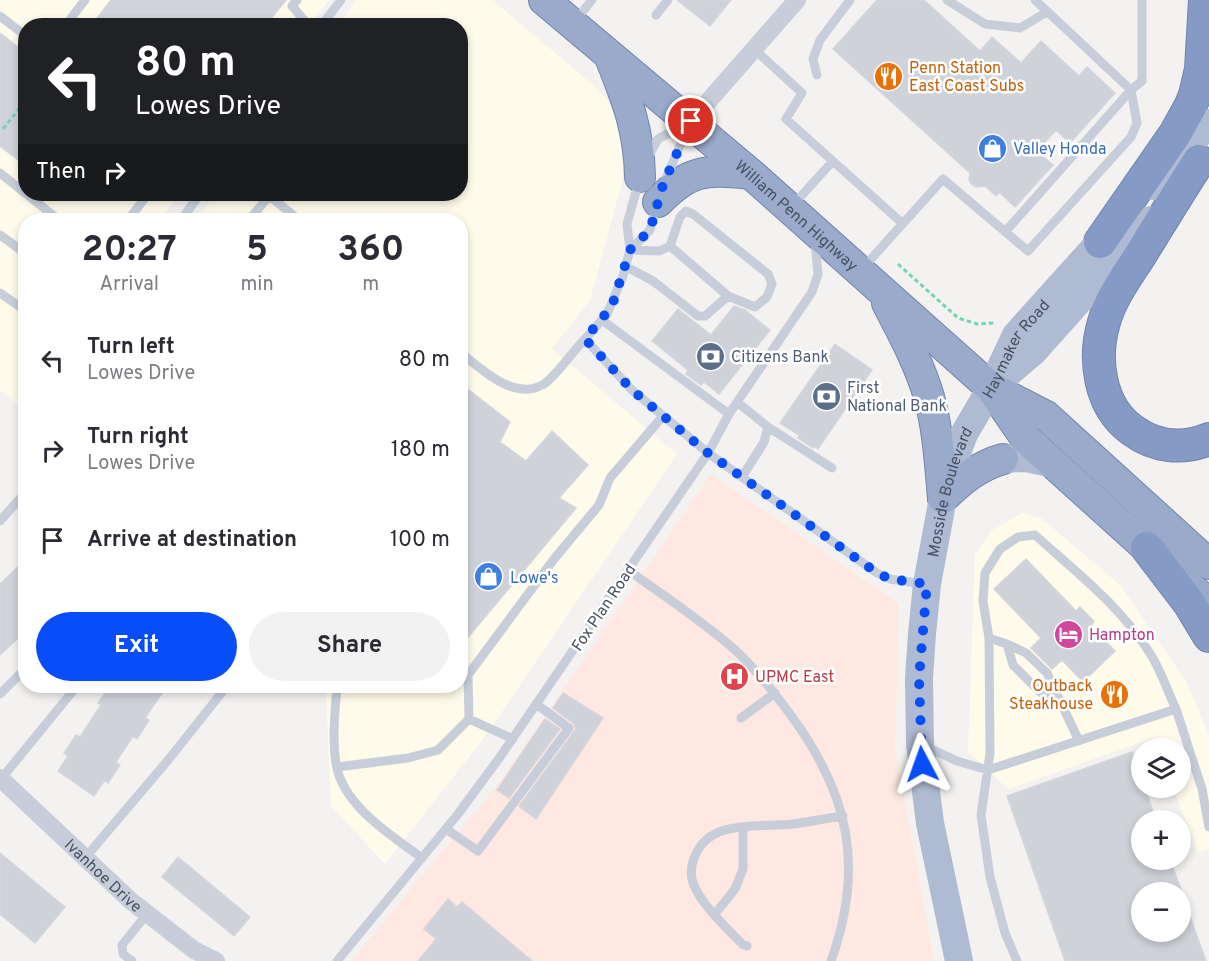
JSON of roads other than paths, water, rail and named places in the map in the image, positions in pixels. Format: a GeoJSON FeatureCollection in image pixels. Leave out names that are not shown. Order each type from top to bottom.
{"type":"FeatureCollection","features":[{"type":"Feature","properties":{"kind":"highway","name":"William Penn Highway"},"geometry":{"type":"LineString","coordinates":[[544,0],[691,121],[814,228],[991,388],[1026,439],[1209,604]]}},
{"type":"Feature","properties":{"kind":"highway"},"geometry":{"type":"LineString","coordinates":[[1100,242],[1175,134],[1192,101],[1201,69],[1205,0]]}},
{"type":"Feature","properties":{"kind":"highway"},"geometry":{"type":"LineString","coordinates":[[609,54],[635,126],[640,177]]}},
{"type":"Feature","properties":{"kind":"highway"},"geometry":{"type":"LineString","coordinates":[[1204,155],[1115,295],[1102,328],[1099,362],[1103,386],[1111,408],[1134,432],[1165,445],[1188,445],[1209,439]]}},
{"type":"Feature","properties":{"kind":"highway"},"geometry":{"type":"LineString","coordinates":[[658,202],[678,182],[693,174],[725,171],[751,174]]}},
{"type":"Feature","properties":{"kind":"highway"},"geometry":{"type":"LineString","coordinates":[[870,279],[915,359],[929,398],[937,435],[943,498]]}},
{"type":"Feature","properties":{"kind":"highway","name":"William Penn Highway"},"geometry":{"type":"LineString","coordinates":[[991,388],[1046,416],[1209,564]]}},
{"type":"Feature","properties":{"kind":"highway"},"geometry":{"type":"LineString","coordinates":[[943,498],[970,474],[992,462],[1003,459]]}},
{"type":"Feature","properties":{"kind":"highway"},"geometry":{"type":"LineString","coordinates":[[1147,548],[1189,603],[1209,636]]}},
{"type":"Feature","properties":{"kind":"main road","name":"Haymaker Road"},"geometry":{"type":"LineString","coordinates":[[991,388],[1016,335],[1209,123]]}},
{"type":"Feature","properties":{"kind":"main road","name":"Haymaker Road"},"geometry":{"type":"LineString","coordinates":[[991,388],[1034,351],[1143,230],[1204,155]]}},
{"type":"Feature","properties":{"kind":"main road","name":"Mosside Boulevard"},"geometry":{"type":"LineString","coordinates":[[959,961],[930,823],[920,744],[919,678],[927,584],[943,498],[964,434],[991,388]]}},
{"type":"Feature","properties":{"kind":"main road"},"geometry":{"type":"LineString","coordinates":[[1003,459],[1026,458],[1054,464]]}},
{"type":"Feature","properties":{"kind":"street"},"geometry":{"type":"LineString","coordinates":[[691,121],[797,0]]}},
{"type":"Feature","properties":{"kind":"street","name":"Ivanhoe Drive"},"geometry":{"type":"LineString","coordinates":[[1,779],[147,914],[194,950],[216,961]]}},
{"type":"Feature","properties":{"kind":"lane"},"geometry":{"type":"LineString","coordinates":[[71,18],[85,0]]}},
{"type":"Feature","properties":{"kind":"lane"},"geometry":{"type":"LineString","coordinates":[[297,0],[292,6],[302,18]]}},
{"type":"Feature","properties":{"kind":"lane"},"geometry":{"type":"LineString","coordinates":[[327,18],[341,0]]}},
{"type":"Feature","properties":{"kind":"lane"},"geometry":{"type":"LineString","coordinates":[[573,24],[592,0]]}},
{"type":"Feature","properties":{"kind":"lane"},"geometry":{"type":"LineString","coordinates":[[656,15],[668,0]]}},
{"type":"Feature","properties":{"kind":"lane"},"geometry":{"type":"LineString","coordinates":[[816,75],[813,59],[820,40],[850,0]]}},
{"type":"Feature","properties":{"kind":"lane"},"geometry":{"type":"LineString","coordinates":[[947,0],[985,24],[1020,28],[1047,12]]}},
{"type":"Feature","properties":{"kind":"lane"},"geometry":{"type":"LineString","coordinates":[[870,279],[902,223],[943,179],[1028,251],[1131,137],[1137,123],[1131,90],[1035,0]]}},
{"type":"Feature","properties":{"kind":"lane"},"geometry":{"type":"LineString","coordinates":[[1005,232],[1131,90],[1142,81],[1142,0]]}},
{"type":"Feature","properties":{"kind":"lane"},"geometry":{"type":"LineString","coordinates":[[0,16],[18,30]]}},
{"type":"Feature","properties":{"kind":"lane"},"geometry":{"type":"LineString","coordinates":[[754,49],[802,93],[786,119],[902,223]]}},
{"type":"Feature","properties":{"kind":"lane"},"geometry":{"type":"LineString","coordinates":[[468,358],[498,381],[519,388],[538,387],[550,378],[603,320],[612,306],[630,250],[627,224],[640,177],[658,139],[691,121]]}},
{"type":"Feature","properties":{"kind":"lane"},"geometry":{"type":"LineString","coordinates":[[630,250],[650,230],[668,172],[691,121]]}},
{"type":"Feature","properties":{"kind":"lane"},"geometry":{"type":"LineString","coordinates":[[790,208],[833,161]]}},
{"type":"Feature","properties":{"kind":"lane"},"geometry":{"type":"LineString","coordinates":[[0,173],[18,187]]}},
{"type":"Feature","properties":{"kind":"lane"},"geometry":{"type":"LineString","coordinates":[[35,201],[50,213]]}},
{"type":"Feature","properties":{"kind":"lane"},"geometry":{"type":"LineString","coordinates":[[133,213],[143,201]]}},
{"type":"Feature","properties":{"kind":"lane"},"geometry":{"type":"LineString","coordinates":[[254,213],[263,201]]}},
{"type":"Feature","properties":{"kind":"lane"},"geometry":{"type":"LineString","coordinates":[[275,201],[290,213]]}},
{"type":"Feature","properties":{"kind":"lane"},"geometry":{"type":"LineString","coordinates":[[630,250],[659,251],[670,246],[680,217],[686,211],[693,214],[768,274],[772,284],[767,297],[755,307],[728,296],[670,246]]}},
{"type":"Feature","properties":{"kind":"lane","name":"Fox Plan Road"},"geometry":{"type":"LineString","coordinates":[[337,961],[446,829],[513,739],[708,453],[729,414],[815,286],[819,266],[814,228]]}},
{"type":"Feature","properties":{"kind":"lane"},"geometry":{"type":"LineString","coordinates":[[0,235],[18,248]]}},
{"type":"Feature","properties":{"kind":"lane"},"geometry":{"type":"LineString","coordinates":[[626,266],[653,281],[698,316],[705,316],[728,296]]}},
{"type":"Feature","properties":{"kind":"lane"},"geometry":{"type":"LineString","coordinates":[[0,293],[18,306]]}},
{"type":"Feature","properties":{"kind":"lane"},"geometry":{"type":"LineString","coordinates":[[603,320],[729,414]]}},
{"type":"Feature","properties":{"kind":"lane"},"geometry":{"type":"LineString","coordinates":[[585,339],[624,383],[708,453],[877,573],[890,579],[927,584]]}},
{"type":"Feature","properties":{"kind":"lane"},"geometry":{"type":"LineString","coordinates":[[737,402],[768,427],[832,468]]}},
{"type":"Feature","properties":{"kind":"lane"},"geometry":{"type":"LineString","coordinates":[[337,767],[408,758],[438,750],[469,719],[468,675],[554,559],[598,505],[610,478],[663,416]]}},
{"type":"Feature","properties":{"kind":"lane"},"geometry":{"type":"LineString","coordinates":[[742,477],[764,442],[768,427]]}},
{"type":"Feature","properties":{"kind":"lane"},"geometry":{"type":"LineString","coordinates":[[0,521],[18,501]]}},
{"type":"Feature","properties":{"kind":"lane"},"geometry":{"type":"LineString","coordinates":[[1017,961],[1005,933],[988,866],[981,815],[990,753],[989,638],[983,601],[985,573],[1000,549],[1018,537],[1035,535],[1125,619],[1152,655],[1176,709],[1202,789],[1209,827]]}},
{"type":"Feature","properties":{"kind":"lane"},"geometry":{"type":"LineString","coordinates":[[628,570],[733,648],[775,693],[803,732],[827,774],[843,816],[850,868],[847,903],[831,961]]}},
{"type":"Feature","properties":{"kind":"lane"},"geometry":{"type":"LineString","coordinates":[[989,638],[1026,653],[1047,673],[1079,741]]}},
{"type":"Feature","properties":{"kind":"lane"},"geometry":{"type":"LineString","coordinates":[[1007,644],[1013,665],[1040,692],[1060,702]]}},
{"type":"Feature","properties":{"kind":"lane"},"geometry":{"type":"LineString","coordinates":[[0,694],[18,676]]}},
{"type":"Feature","properties":{"kind":"lane"},"geometry":{"type":"LineString","coordinates":[[1,779],[71,693]]}},
{"type":"Feature","properties":{"kind":"lane"},"geometry":{"type":"LineString","coordinates":[[85,858],[221,693]]}},
{"type":"Feature","properties":{"kind":"lane"},"geometry":{"type":"LineString","coordinates":[[337,693],[334,741],[337,767],[347,789],[360,809],[380,828],[422,858]]}},
{"type":"Feature","properties":{"kind":"lane"},"geometry":{"type":"LineString","coordinates":[[741,718],[775,693]]}},
{"type":"Feature","properties":{"kind":"lane"},"geometry":{"type":"LineString","coordinates":[[446,829],[478,851],[569,729],[536,704]]}},
{"type":"Feature","properties":{"kind":"lane"},"geometry":{"type":"LineString","coordinates":[[920,744],[957,761],[988,770],[1176,709]]}},
{"type":"Feature","properties":{"kind":"lane"},"geometry":{"type":"LineString","coordinates":[[469,719],[513,739]]}},
{"type":"Feature","properties":{"kind":"lane"},"geometry":{"type":"LineString","coordinates":[[747,946],[742,944],[700,897],[692,881],[691,865],[697,850],[715,833],[730,828],[792,824],[843,816]]}},
{"type":"Feature","properties":{"kind":"lane"},"geometry":{"type":"LineString","coordinates":[[715,914],[735,889],[743,869],[744,827]]}},
{"type":"Feature","properties":{"kind":"lane"},"geometry":{"type":"LineString","coordinates":[[132,961],[123,954],[122,945],[147,914]]}},
{"type":"Feature","properties":{"kind":"place","name":"Penn Station East Coast Subs"},"geometry":{"type":"Point","coordinates":[888,76]}},
{"type":"Feature","properties":{"kind":"place","name":"Valley Honda"},"geometry":{"type":"Point","coordinates":[992,148]}},
{"type":"Feature","properties":{"kind":"place","name":"Citizens Bank"},"geometry":{"type":"Point","coordinates":[710,356]}},
{"type":"Feature","properties":{"kind":"place","name":"First National Bank"},"geometry":{"type":"Point","coordinates":[826,396]}},
{"type":"Feature","properties":{"kind":"place","name":"Lowe's"},"geometry":{"type":"Point","coordinates":[489,577]}},
{"type":"Feature","properties":{"kind":"place","name":"Hampton"},"geometry":{"type":"Point","coordinates":[1068,634]}},
{"type":"Feature","properties":{"kind":"place","name":"UPMC East"},"geometry":{"type":"Point","coordinates":[734,676]}},
{"type":"Feature","properties":{"kind":"place","name":"Outback Steakhouse"},"geometry":{"type":"Point","coordinates":[1114,694]}}]}
